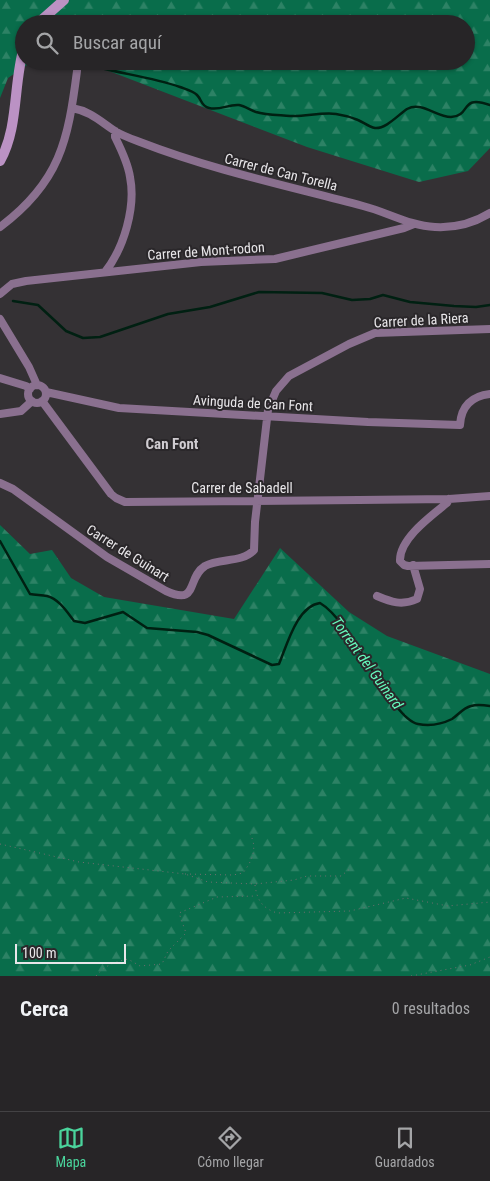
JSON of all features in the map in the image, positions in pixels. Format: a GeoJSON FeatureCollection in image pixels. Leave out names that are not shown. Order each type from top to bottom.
{"type":"FeatureCollection","features":[{"type":"Feature","properties":{"kind":"street"},"geometry":{"type":"LineString","coordinates":[[47,15],[64,0]]}},
{"type":"Feature","properties":{"kind":"street"},"geometry":{"type":"LineString","coordinates":[[0,161],[9,136],[20,70]]}},
{"type":"Feature","properties":{"kind":"street"},"geometry":{"type":"LineString","coordinates":[[0,227],[26,206],[46,181],[60,155],[72,108],[77,71]]}},
{"type":"Feature","properties":{"kind":"street","name":"Carrer de Can Torella"},"geometry":{"type":"LineString","coordinates":[[72,108],[82,110],[115,131],[167,152],[228,172],[369,207],[414,224],[436,227],[452,226],[473,221],[490,213]]}},
{"type":"Feature","properties":{"kind":"street"},"geometry":{"type":"LineString","coordinates":[[105,272],[114,259],[124,234],[131,196],[130,175],[115,137],[115,131]]}},
{"type":"Feature","properties":{"kind":"street","name":"Carrer de Mont-rodon"},"geometry":{"type":"LineString","coordinates":[[0,294],[18,282],[200,262],[275,259],[414,224]]}},
{"type":"Feature","properties":{"kind":"street"},"geometry":{"type":"LineString","coordinates":[[0,319],[29,367],[34,387],[29,396],[36,403],[46,397],[44,388],[34,387],[26,386],[0,378]]}},
{"type":"Feature","properties":{"kind":"street","name":"Carrer de la Riera"},"geometry":{"type":"LineString","coordinates":[[267,416],[276,391],[289,376],[365,337],[386,332],[490,329]]}},
{"type":"Feature","properties":{"kind":"street","name":"Avinguda de Can Font"},"geometry":{"type":"LineString","coordinates":[[46,392],[119,408],[368,422],[460,425],[463,410],[471,400],[481,395],[490,394]]}},
{"type":"Feature","properties":{"kind":"street"},"geometry":{"type":"LineString","coordinates":[[0,414],[21,411],[32,401]]}},
{"type":"Feature","properties":{"kind":"street","name":"Carrer de Sabadell"},"geometry":{"type":"LineString","coordinates":[[42,401],[111,494],[121,500],[449,499],[490,496]]}},
{"type":"Feature","properties":{"kind":"street","name":"Carrer de Guinart"},"geometry":{"type":"LineString","coordinates":[[0,483],[13,489],[107,557],[166,591],[179,596],[189,592],[200,570],[206,566],[243,557],[254,550],[267,416]]}},
{"type":"Feature","properties":{"kind":"street"},"geometry":{"type":"LineString","coordinates":[[449,499],[415,531],[402,548],[400,561],[404,565],[490,564]]}},
{"type":"Feature","properties":{"kind":"street"},"geometry":{"type":"LineString","coordinates":[[377,596],[398,603],[417,599],[420,593],[420,584],[413,565]]}},
{"type":"Feature","properties":{"kind":"path"},"geometry":{"type":"LineString","coordinates":[[0,844],[79,862],[185,874],[233,875],[243,873],[255,848],[250,834]]}},
{"type":"Feature","properties":{"kind":"path"},"geometry":{"type":"LineString","coordinates":[[185,874],[208,882],[255,884],[294,880],[307,876],[341,876],[351,868]]}},
{"type":"Feature","properties":{"kind":"path"},"geometry":{"type":"LineString","coordinates":[[255,884],[257,896],[261,904],[268,910],[277,913],[350,911],[406,898],[448,906],[490,902]]}},
{"type":"Feature","properties":{"kind":"path"},"geometry":{"type":"LineString","coordinates":[[96,976],[103,968],[116,961],[128,959],[140,966],[162,964],[168,952],[186,933],[180,913],[216,897],[257,896]]}},
{"type":"Feature","properties":{"kind":"path"},"geometry":{"type":"LineString","coordinates":[[411,976],[470,965],[490,957]]}},
{"type":"Feature","properties":{"kind":"green space"},"geometry":{"type":"Polygon","coordinates":[[[0,0],[490,0],[490,148],[468,171],[419,182],[307,147],[106,70],[475,70],[475,15],[15,15],[15,70],[20,70],[8,78],[0,98],[0,0]]]}},
{"type":"Feature","properties":{"kind":"green space"},"geometry":{"type":"Polygon","coordinates":[[[0,525],[30,554],[52,550],[71,578],[104,597],[234,619],[280,548],[349,612],[387,636],[490,674],[490,976],[0,976],[0,525]]]}},
{"type":"Feature","properties":{"kind":"waterway"},"geometry":{"type":"LineString","coordinates":[[111,70],[191,91],[209,108],[217,109],[239,105],[256,112],[273,115],[336,114],[353,118],[375,128],[388,124],[407,109],[413,107],[424,108],[440,115],[451,117],[462,113],[474,102],[490,105]]}},
{"type":"Feature","properties":{"kind":"waterway"},"geometry":{"type":"LineString","coordinates":[[13,301],[38,305],[66,331],[83,338],[100,337],[168,314],[210,307],[259,292],[322,293],[352,300],[370,299],[383,295],[410,302],[476,307],[490,305]]}},
{"type":"Feature","properties":{"kind":"waterway","name":"Torrent del Guinard"},"geometry":{"type":"LineString","coordinates":[[0,541],[30,594],[47,596],[55,600],[74,621],[85,623],[123,612],[147,628],[197,632],[208,635],[272,665],[279,664],[289,637],[305,611],[320,603],[333,613],[384,689],[407,718],[418,724],[435,724],[452,719],[471,706],[490,706]]}},
{"type":"Feature","properties":{"kind":"district","name":"Can Font"},"geometry":{"type":"Point","coordinates":[172,444]}}]}
